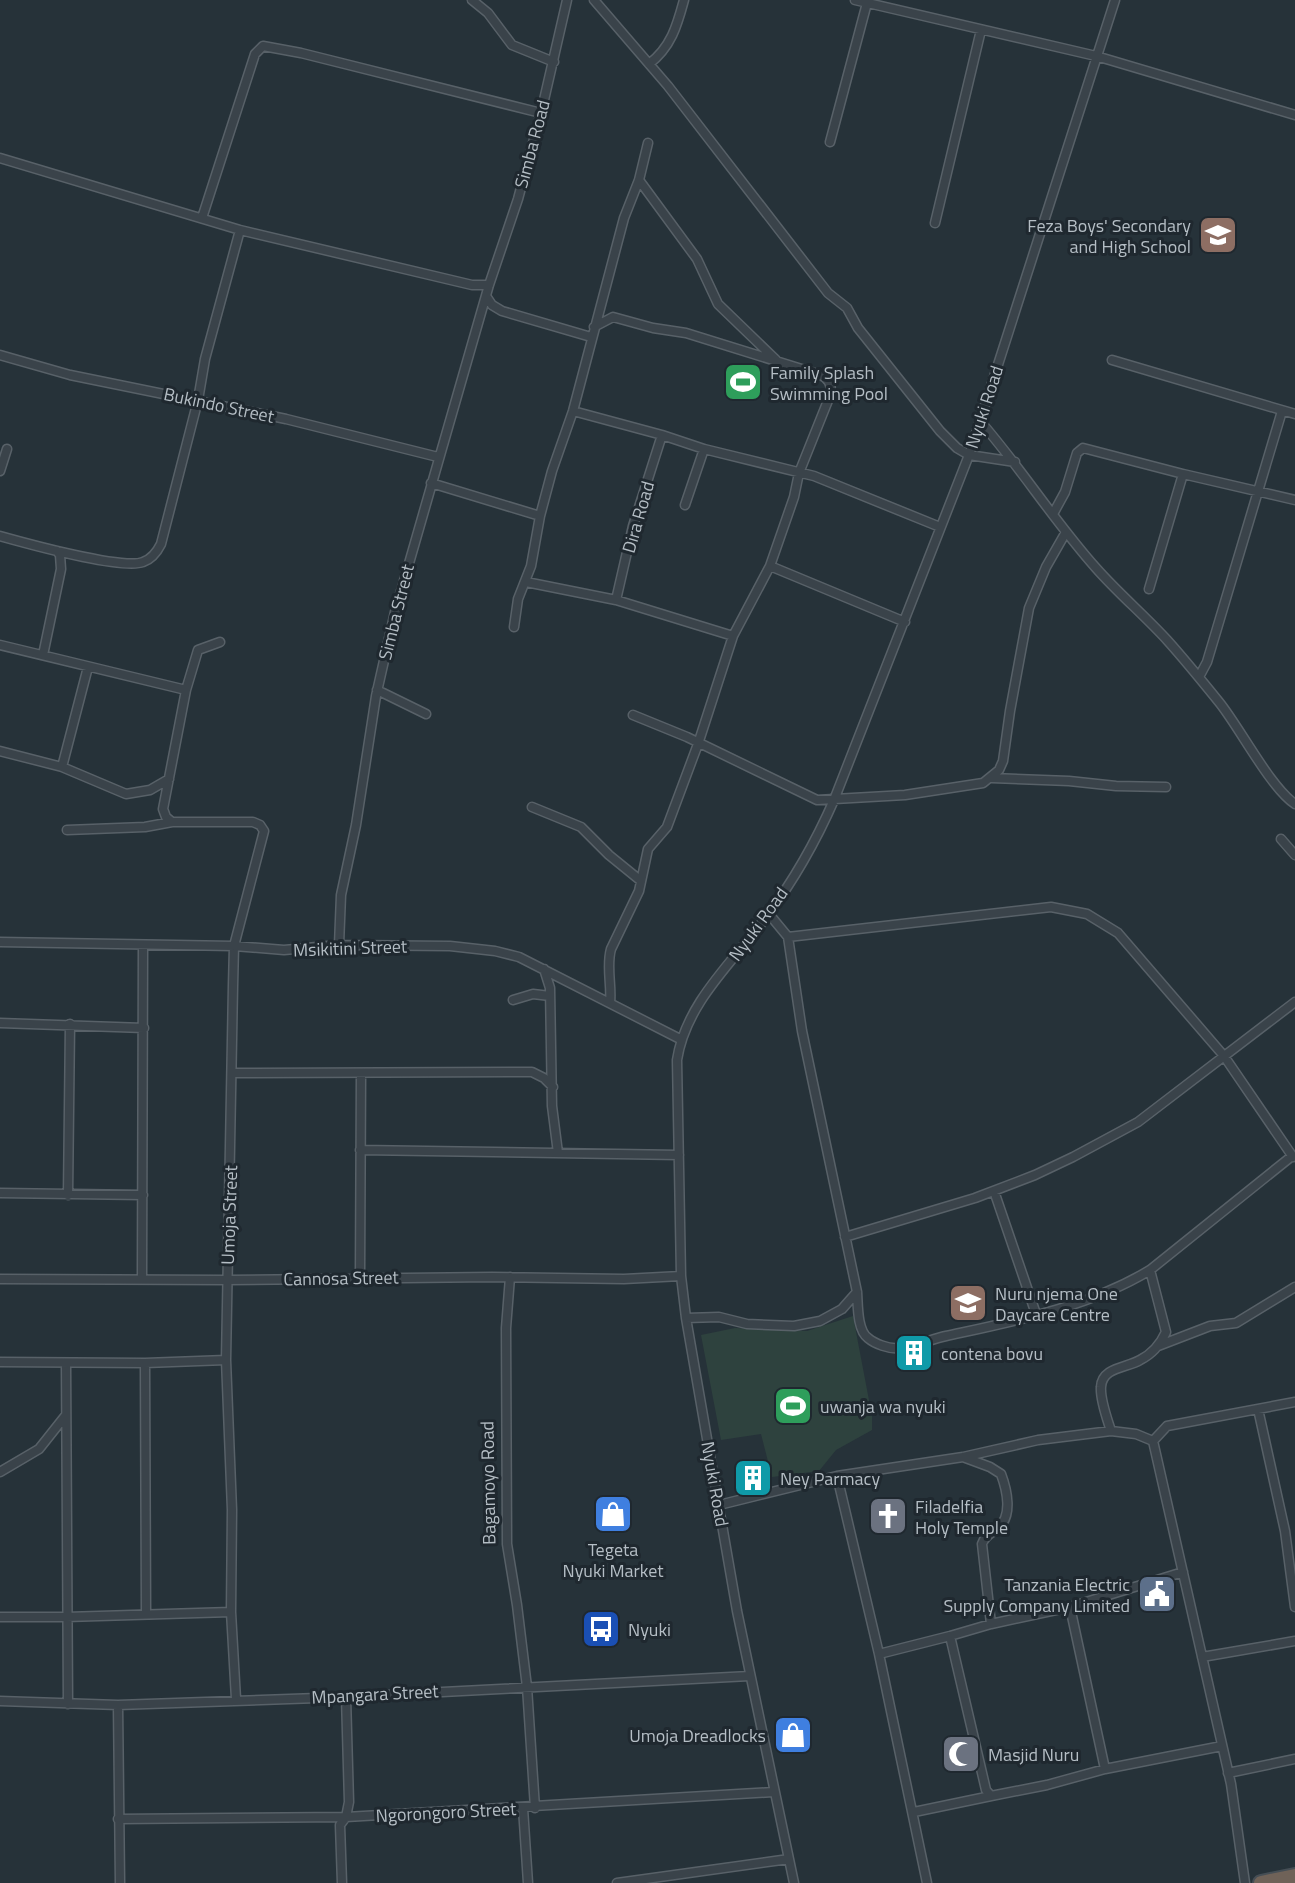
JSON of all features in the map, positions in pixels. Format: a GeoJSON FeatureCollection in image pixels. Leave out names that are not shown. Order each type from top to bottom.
{"type":"FeatureCollection","features":[{"type":"Feature","properties":{"kind":"highway"},"geometry":{"type":"LineString","coordinates":[[1261,1883],[1295,1876]]}},
{"type":"Feature","properties":{"kind":"street"},"geometry":{"type":"LineString","coordinates":[[472,0],[488,13],[512,45],[554,62]]}},
{"type":"Feature","properties":{"kind":"street","name":"Simba Road"},"geometry":{"type":"LineString","coordinates":[[489,285],[518,199],[554,62],[567,0]]}},
{"type":"Feature","properties":{"kind":"street"},"geometry":{"type":"LineString","coordinates":[[594,0],[649,64],[828,293],[847,308],[858,328],[940,431],[957,448],[969,455],[1015,462]]}},
{"type":"Feature","properties":{"kind":"street"},"geometry":{"type":"LineString","coordinates":[[649,64],[661,55],[670,42],[677,28],[684,0]]}},
{"type":"Feature","properties":{"kind":"street"},"geometry":{"type":"LineString","coordinates":[[855,0],[890,4],[981,30],[1096,56],[1295,115]]}},
{"type":"Feature","properties":{"kind":"street","name":"Nyuki Road"},"geometry":{"type":"LineString","coordinates":[[794,1883],[750,1676],[686,1318],[681,1276],[677,1059],[680,1039],[700,1001],[769,914],[817,839],[834,800],[969,455],[1115,0]]}},
{"type":"Feature","properties":{"kind":"street"},"geometry":{"type":"LineString","coordinates":[[830,142],[867,3]]}},
{"type":"Feature","properties":{"kind":"street"},"geometry":{"type":"LineString","coordinates":[[935,223],[981,30]]}},
{"type":"Feature","properties":{"kind":"street"},"geometry":{"type":"LineString","coordinates":[[202,218],[255,54],[263,46],[541,113]]}},
{"type":"Feature","properties":{"kind":"street"},"geometry":{"type":"LineString","coordinates":[[514,627],[518,599],[531,566],[540,516],[573,411],[624,218],[639,180],[648,143]]}},
{"type":"Feature","properties":{"kind":"street"},"geometry":{"type":"LineString","coordinates":[[0,158],[240,229],[472,285],[489,285]]}},
{"type":"Feature","properties":{"kind":"street"},"geometry":{"type":"LineString","coordinates":[[639,180],[697,258],[718,304],[778,362]]}},
{"type":"Feature","properties":{"kind":"street"},"geometry":{"type":"LineString","coordinates":[[0,536],[57,551],[133,565],[150,559],[157,552],[240,229]]}},
{"type":"Feature","properties":{"kind":"street","name":"Simba Street"},"geometry":{"type":"LineString","coordinates":[[339,946],[341,895],[356,825],[377,690],[395,612],[489,285]]}},
{"type":"Feature","properties":{"kind":"street"},"geometry":{"type":"LineString","coordinates":[[486,296],[492,305],[502,311],[591,337]]}},
{"type":"Feature","properties":{"kind":"street"},"geometry":{"type":"LineString","coordinates":[[594,327],[613,317],[653,328],[686,333],[825,377],[831,387],[769,566],[733,636],[698,744],[667,827],[648,849],[641,881],[609,957],[612,985],[610,1003]]}},
{"type":"Feature","properties":{"kind":"street","name":"Bukindo Street"},"geometry":{"type":"LineString","coordinates":[[0,355],[69,375],[286,419],[438,457]]}},
{"type":"Feature","properties":{"kind":"street"},"geometry":{"type":"LineString","coordinates":[[1112,360],[1295,414]]}},
{"type":"Feature","properties":{"kind":"street"},"geometry":{"type":"LineString","coordinates":[[573,411],[704,449],[814,476],[940,527]]}},
{"type":"Feature","properties":{"kind":"street"},"geometry":{"type":"LineString","coordinates":[[1199,677],[1207,662],[1282,411]]}},
{"type":"Feature","properties":{"kind":"street"},"geometry":{"type":"LineString","coordinates":[[980,421],[1015,462],[1095,567],[1166,640],[1223,706],[1280,789],[1295,804]]}},
{"type":"Feature","properties":{"kind":"street","name":"Dira Road"},"geometry":{"type":"LineString","coordinates":[[616,600],[633,526],[662,435]]}},
{"type":"Feature","properties":{"kind":"street"},"geometry":{"type":"LineString","coordinates":[[0,471],[7,449]]}},
{"type":"Feature","properties":{"kind":"street"},"geometry":{"type":"LineString","coordinates":[[685,505],[704,449]]}},
{"type":"Feature","properties":{"kind":"street"},"geometry":{"type":"LineString","coordinates":[[1053,514],[1065,492],[1077,453],[1081,449],[1295,500]]}},
{"type":"Feature","properties":{"kind":"street"},"geometry":{"type":"LineString","coordinates":[[1149,589],[1183,474]]}},
{"type":"Feature","properties":{"kind":"street"},"geometry":{"type":"LineString","coordinates":[[431,483],[540,516]]}},
{"type":"Feature","properties":{"kind":"street"},"geometry":{"type":"LineString","coordinates":[[633,715],[817,800],[905,795],[983,783],[992,778],[1003,761],[1029,608],[1046,567],[1066,532]]}},
{"type":"Feature","properties":{"kind":"street"},"geometry":{"type":"LineString","coordinates":[[43,655],[61,569],[57,551]]}},
{"type":"Feature","properties":{"kind":"street"},"geometry":{"type":"LineString","coordinates":[[769,566],[905,622]]}},
{"type":"Feature","properties":{"kind":"street"},"geometry":{"type":"LineString","coordinates":[[526,582],[616,600],[733,636]]}},
{"type":"Feature","properties":{"kind":"street"},"geometry":{"type":"LineString","coordinates":[[172,822],[166,817],[163,808],[186,690],[196,653],[205,646],[220,642]]}},
{"type":"Feature","properties":{"kind":"street"},"geometry":{"type":"LineString","coordinates":[[0,645],[186,690]]}},
{"type":"Feature","properties":{"kind":"street"},"geometry":{"type":"LineString","coordinates":[[62,767],[88,667]]}},
{"type":"Feature","properties":{"kind":"street"},"geometry":{"type":"LineString","coordinates":[[377,690],[426,714]]}},
{"type":"Feature","properties":{"kind":"street"},"geometry":{"type":"LineString","coordinates":[[0,751],[62,767],[126,794],[150,790],[169,779]]}},
{"type":"Feature","properties":{"kind":"street"},"geometry":{"type":"LineString","coordinates":[[992,778],[1166,787]]}},
{"type":"Feature","properties":{"kind":"street"},"geometry":{"type":"LineString","coordinates":[[533,807],[581,827],[641,881]]}},
{"type":"Feature","properties":{"kind":"street"},"geometry":{"type":"LineString","coordinates":[[66,830],[134,828],[172,822]]}},
{"type":"Feature","properties":{"kind":"street","name":"Umoja Street"},"geometry":{"type":"LineString","coordinates":[[172,822],[253,822],[262,827],[264,838],[234,946],[226,1360],[232,1510],[231,1612],[236,1699]]}},
{"type":"Feature","properties":{"kind":"street"},"geometry":{"type":"LineString","coordinates":[[1281,839],[1295,855]]}},
{"type":"Feature","properties":{"kind":"street"},"geometry":{"type":"LineString","coordinates":[[769,914],[788,937],[802,1031],[864,1335],[877,1343],[899,1348],[1091,1299],[1125,1286],[1150,1270],[1293,1157],[1224,1056],[1118,933],[1087,914],[1051,907],[788,937]]}},
{"type":"Feature","properties":{"kind":"street","name":"Msikitini Street"},"geometry":{"type":"LineString","coordinates":[[0,942],[234,946],[284,950],[339,946],[450,946],[495,951],[519,957],[680,1039]]}},
{"type":"Feature","properties":{"kind":"street"},"geometry":{"type":"LineString","coordinates":[[142,1279],[143,946]]}},
{"type":"Feature","properties":{"kind":"street"},"geometry":{"type":"LineString","coordinates":[[544,969],[550,988],[552,1107],[558,1153]]}},
{"type":"Feature","properties":{"kind":"street"},"geometry":{"type":"LineString","coordinates":[[513,1000],[533,994],[550,996]]}},
{"type":"Feature","properties":{"kind":"street"},"geometry":{"type":"LineString","coordinates":[[845,1237],[994,1191],[1073,1157],[1138,1122],[1295,1002]]}},
{"type":"Feature","properties":{"kind":"street"},"geometry":{"type":"LineString","coordinates":[[0,1023],[144,1028]]}},
{"type":"Feature","properties":{"kind":"street"},"geometry":{"type":"LineString","coordinates":[[68,1195],[70,1024]]}},
{"type":"Feature","properties":{"kind":"street"},"geometry":{"type":"LineString","coordinates":[[233,1073],[532,1072],[553,1087]]}},
{"type":"Feature","properties":{"kind":"street"},"geometry":{"type":"LineString","coordinates":[[360,1277],[361,1073]]}},
{"type":"Feature","properties":{"kind":"street"},"geometry":{"type":"LineString","coordinates":[[360,1150],[679,1155]]}},
{"type":"Feature","properties":{"kind":"street"},"geometry":{"type":"LineString","coordinates":[[994,1191],[1036,1314]]}},
{"type":"Feature","properties":{"kind":"street"},"geometry":{"type":"LineString","coordinates":[[0,1193],[143,1195]]}},
{"type":"Feature","properties":{"kind":"street"},"geometry":{"type":"LineString","coordinates":[[1150,1270],[1166,1332],[1158,1346]]}},
{"type":"Feature","properties":{"kind":"street","name":"Cannosa Street"},"geometry":{"type":"LineString","coordinates":[[0,1279],[624,1279],[681,1276]]}},
{"type":"Feature","properties":{"kind":"street","name":"Bagamoyo Road"},"geometry":{"type":"LineString","coordinates":[[510,1277],[506,1328],[507,1544],[527,1687],[535,1808]]}},
{"type":"Feature","properties":{"kind":"street"},"geometry":{"type":"LineString","coordinates":[[1111,1431],[1101,1389],[1108,1372],[1141,1360],[1158,1346],[1210,1326],[1236,1323],[1295,1287]]}},
{"type":"Feature","properties":{"kind":"street"},"geometry":{"type":"LineString","coordinates":[[686,1318],[719,1317],[747,1324],[794,1326],[820,1321],[842,1309],[857,1292]]}},
{"type":"Feature","properties":{"kind":"street"},"geometry":{"type":"LineString","coordinates":[[0,1363],[226,1360]]}},
{"type":"Feature","properties":{"kind":"street"},"geometry":{"type":"LineString","coordinates":[[66,1363],[68,1704]]}},
{"type":"Feature","properties":{"kind":"street"},"geometry":{"type":"LineString","coordinates":[[145,1363],[146,1614]]}},
{"type":"Feature","properties":{"kind":"street"},"geometry":{"type":"LineString","coordinates":[[1153,1441],[1167,1426],[1295,1402]]}},
{"type":"Feature","properties":{"kind":"street"},"geometry":{"type":"LineString","coordinates":[[1258,1409],[1285,1531],[1295,1607]]}},
{"type":"Feature","properties":{"kind":"street"},"geometry":{"type":"LineString","coordinates":[[0,1472],[39,1449],[66,1415]]}},
{"type":"Feature","properties":{"kind":"street"},"geometry":{"type":"LineString","coordinates":[[719,1504],[837,1476],[963,1457],[1021,1442],[1111,1431],[1136,1434],[1153,1441]]}},
{"type":"Feature","properties":{"kind":"street"},"geometry":{"type":"LineString","coordinates":[[1153,1441],[1228,1773],[1245,1883]]}},
{"type":"Feature","properties":{"kind":"street"},"geometry":{"type":"LineString","coordinates":[[963,1457],[1001,1474],[1008,1504],[1004,1521],[982,1544],[991,1623]]}},
{"type":"Feature","properties":{"kind":"street"},"geometry":{"type":"LineString","coordinates":[[837,1476],[914,1812],[927,1883]]}},
{"type":"Feature","properties":{"kind":"street"},"geometry":{"type":"LineString","coordinates":[[1285,1531],[1295,1529]]}},
{"type":"Feature","properties":{"kind":"street"},"geometry":{"type":"LineString","coordinates":[[879,1654],[991,1623],[1070,1606],[1183,1572]]}},
{"type":"Feature","properties":{"kind":"street"},"geometry":{"type":"LineString","coordinates":[[1070,1606],[1105,1769]]}},
{"type":"Feature","properties":{"kind":"street"},"geometry":{"type":"LineString","coordinates":[[0,1617],[231,1612]]}},
{"type":"Feature","properties":{"kind":"street"},"geometry":{"type":"LineString","coordinates":[[950,1636],[986,1790],[991,1796]]}},
{"type":"Feature","properties":{"kind":"street"},"geometry":{"type":"LineString","coordinates":[[1202,1657],[1295,1641]]}},
{"type":"Feature","properties":{"kind":"street","name":"Mpangara Street"},"geometry":{"type":"LineString","coordinates":[[0,1701],[118,1705],[346,1697],[750,1676]]}},
{"type":"Feature","properties":{"kind":"street"},"geometry":{"type":"LineString","coordinates":[[342,1883],[340,1825],[346,1817],[349,1802],[346,1697]]}},
{"type":"Feature","properties":{"kind":"street"},"geometry":{"type":"LineString","coordinates":[[118,1705],[120,1883]]}},
{"type":"Feature","properties":{"kind":"street"},"geometry":{"type":"LineString","coordinates":[[914,1812],[1222,1746]]}},
{"type":"Feature","properties":{"kind":"street"},"geometry":{"type":"LineString","coordinates":[[1228,1773],[1295,1759]]}},
{"type":"Feature","properties":{"kind":"street","name":"Ngorongoro Street"},"geometry":{"type":"LineString","coordinates":[[118,1819],[346,1817],[773,1792]]}},
{"type":"Feature","properties":{"kind":"street"},"geometry":{"type":"LineString","coordinates":[[523,1808],[528,1883]]}},
{"type":"Feature","properties":{"kind":"street"},"geometry":{"type":"LineString","coordinates":[[617,1883],[789,1859]]}},
{"type":"Feature","properties":{"kind":"green space","name":"uwanja wa nyuki"},"geometry":{"type":"Polygon","coordinates":[[[853,1316],[872,1416],[872,1430],[836,1450],[819,1471],[772,1477],[761,1434],[721,1440],[701,1335],[735,1328],[807,1331],[853,1316]]]}},
{"type":"Feature","properties":{"kind":"place","name":"Feza Boys' Secondary and High School"},"geometry":{"type":"Point","coordinates":[1218,235]}},
{"type":"Feature","properties":{"kind":"place","name":"Family Splash Swimming Pool"},"geometry":{"type":"Point","coordinates":[743,382]}},
{"type":"Feature","properties":{"kind":"place","name":"Nuru njema One Daycare Centre"},"geometry":{"type":"Point","coordinates":[968,1303]}},
{"type":"Feature","properties":{"kind":"place","name":"contena bovu"},"geometry":{"type":"Point","coordinates":[914,1353]}},
{"type":"Feature","properties":{"kind":"place","name":"uwanja wa nyuki"},"geometry":{"type":"Point","coordinates":[793,1406]}},
{"type":"Feature","properties":{"kind":"place","name":"Ney Parmacy"},"geometry":{"type":"Point","coordinates":[753,1478]}},
{"type":"Feature","properties":{"kind":"place","name":"Tegeta Nyuki Market"},"geometry":{"type":"Point","coordinates":[613,1514]}},
{"type":"Feature","properties":{"kind":"place","name":"Filadelfia Holy Temple"},"geometry":{"type":"Point","coordinates":[888,1516]}},
{"type":"Feature","properties":{"kind":"place","name":"Tanzania Electric Supply Company Limited"},"geometry":{"type":"Point","coordinates":[1157,1594]}},
{"type":"Feature","properties":{"kind":"place","name":"Nyuki"},"geometry":{"type":"Point","coordinates":[601,1629]}},
{"type":"Feature","properties":{"kind":"place","name":"Umoja Dreadlocks"},"geometry":{"type":"Point","coordinates":[793,1735]}},
{"type":"Feature","properties":{"kind":"place","name":"Masjid Nuru"},"geometry":{"type":"Point","coordinates":[961,1754]}}]}
